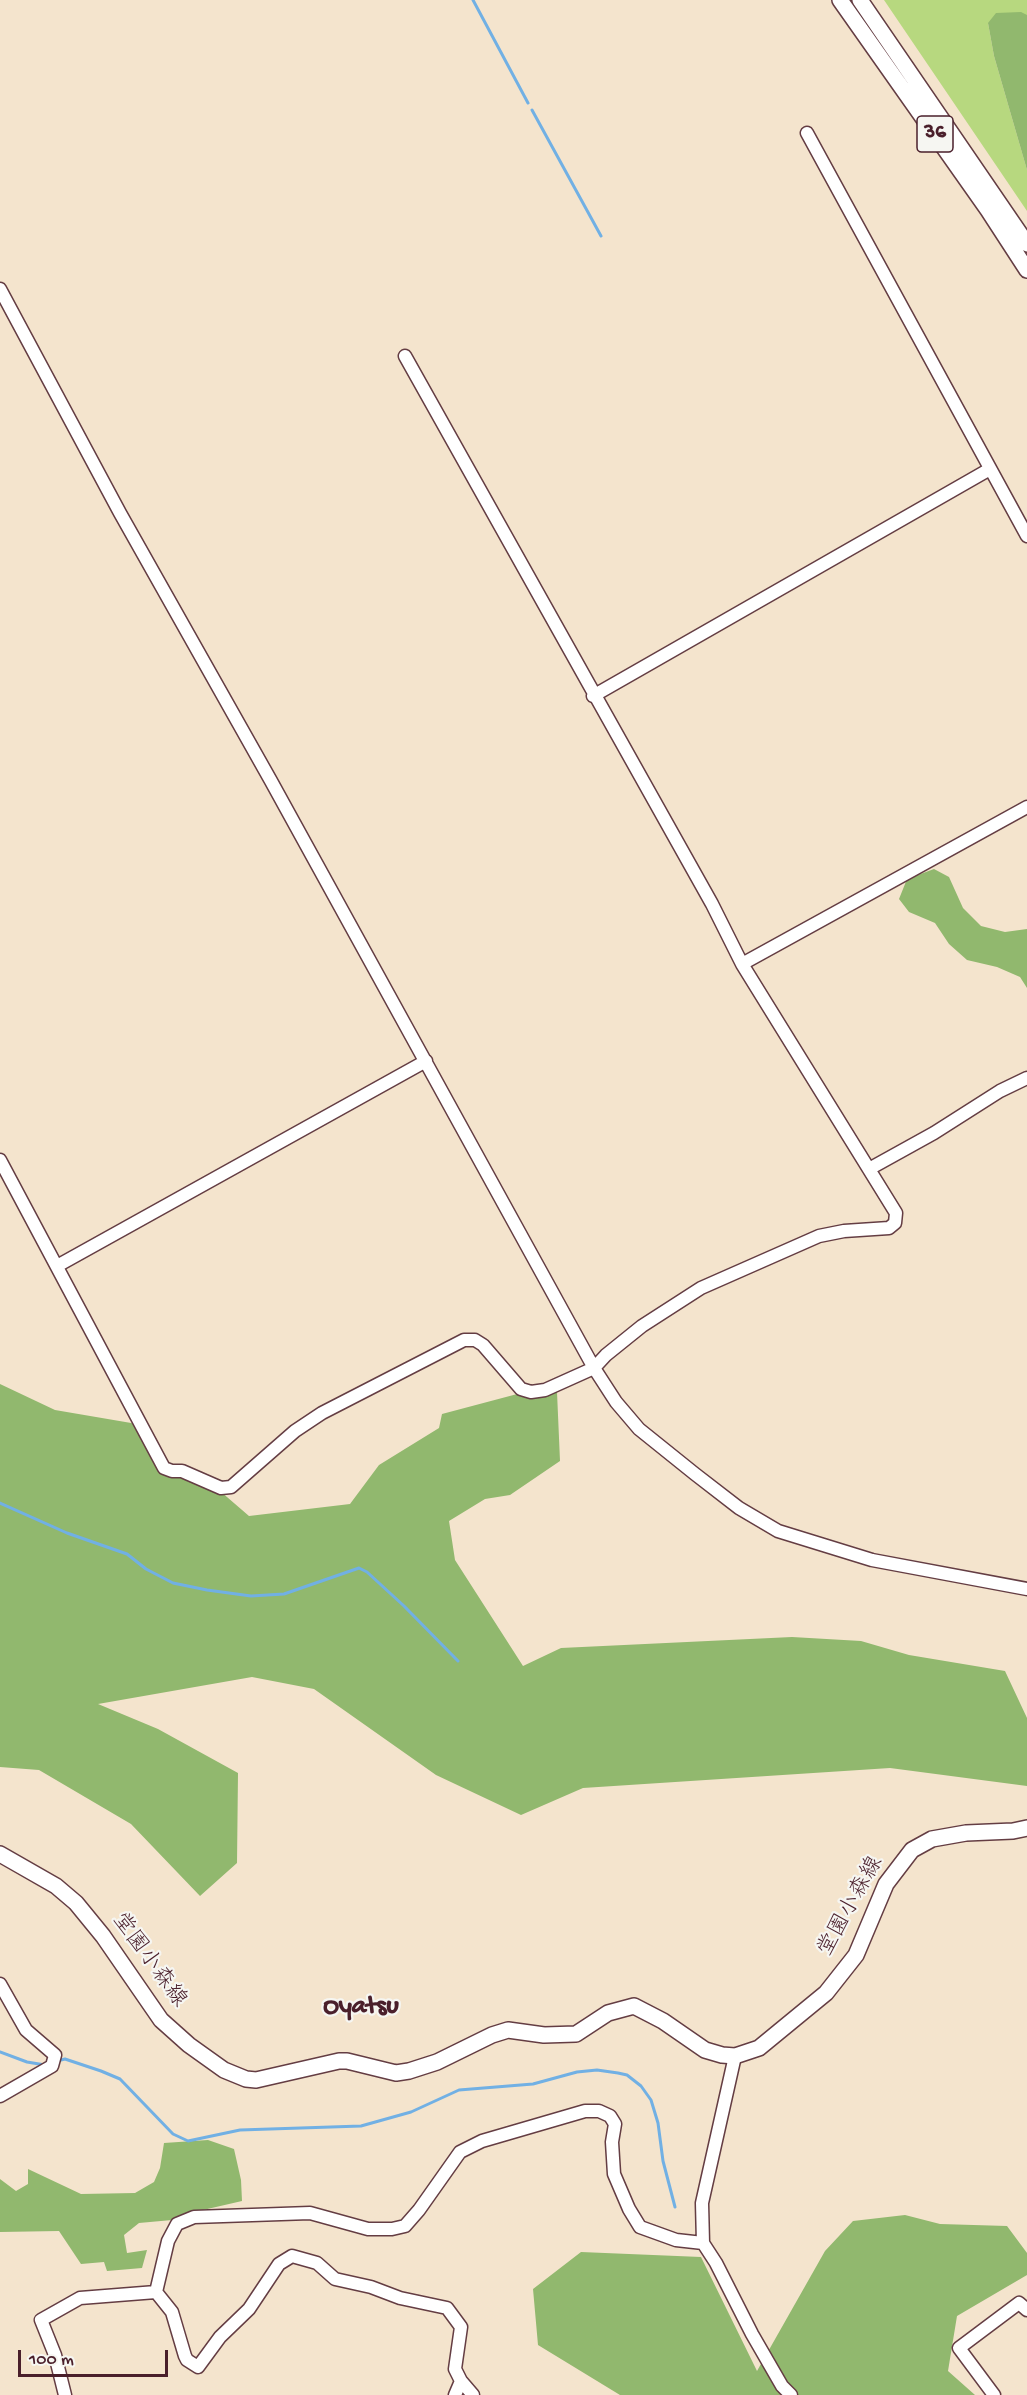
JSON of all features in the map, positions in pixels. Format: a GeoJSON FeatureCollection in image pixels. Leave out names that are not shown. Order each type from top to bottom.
{"type":"FeatureCollection","features":[{"type":"Feature","properties":{"kind":"main road","name":"36"},"geometry":{"type":"LineString","coordinates":[[840,0],[988,210],[1027,270]]}},
{"type":"Feature","properties":{"kind":"main road","name":"36"},"geometry":{"type":"LineString","coordinates":[[860,0],[1027,244]]}},
{"type":"Feature","properties":{"kind":"main road","name":"堂園小森線"},"geometry":{"type":"LineString","coordinates":[[0,1854],[56,1886],[76,1903],[161,2020],[189,2045],[224,2070],[246,2079],[256,2080],[347,2061],[396,2073],[409,2071],[437,2062],[500,2033],[508,2031],[544,2035],[576,2034],[608,2013],[634,2006],[663,2021],[705,2050],[735,2056],[759,2048],[826,1993],[856,1955],[886,1884],[912,1850],[932,1839],[966,1833],[1013,1831],[1027,1828]]}},
{"type":"Feature","properties":{"kind":"street"},"geometry":{"type":"LineString","coordinates":[[807,133],[1027,536]]}},
{"type":"Feature","properties":{"kind":"street"},"geometry":{"type":"LineString","coordinates":[[0,290],[120,513],[426,1061],[594,1368],[616,1402],[639,1429],[739,1508],[778,1531],[872,1560],[1027,1589]]}},
{"type":"Feature","properties":{"kind":"street"},"geometry":{"type":"LineString","coordinates":[[0,1161],[164,1468],[172,1472],[182,1471],[221,1488],[231,1487],[295,1431],[322,1413],[464,1340],[475,1340],[483,1345],[521,1389],[531,1392],[545,1390],[594,1368],[606,1355],[642,1326],[701,1288],[819,1236],[844,1231],[889,1228],[895,1223],[896,1213],[742,964],[712,904],[593,696],[405,356]]}},
{"type":"Feature","properties":{"kind":"street"},"geometry":{"type":"LineString","coordinates":[[593,696],[990,469]]}},
{"type":"Feature","properties":{"kind":"street"},"geometry":{"type":"LineString","coordinates":[[742,964],[1027,807]]}},
{"type":"Feature","properties":{"kind":"street"},"geometry":{"type":"LineString","coordinates":[[57,1266],[426,1061]]}},
{"type":"Feature","properties":{"kind":"street"},"geometry":{"type":"LineString","coordinates":[[869,1170],[934,1133],[1000,1091],[1027,1078]]}},
{"type":"Feature","properties":{"kind":"street"},"geometry":{"type":"LineString","coordinates":[[0,1984],[26,2030],[55,2055],[52,2066],[0,2096]]}},
{"type":"Feature","properties":{"kind":"street"},"geometry":{"type":"LineString","coordinates":[[735,2056],[702,2203],[703,2243],[717,2263],[752,2334],[782,2386],[791,2395]]}},
{"type":"Feature","properties":{"kind":"street"},"geometry":{"type":"LineString","coordinates":[[156,2292],[168,2241],[177,2224],[194,2217],[310,2214],[368,2229],[393,2229],[405,2226],[460,2152],[482,2141],[585,2111],[599,2111],[610,2116],[615,2124],[612,2142],[614,2174],[624,2200],[640,2227],[676,2240],[703,2243]]}},
{"type":"Feature","properties":{"kind":"street"},"geometry":{"type":"LineString","coordinates":[[156,2292],[172,2312],[185,2356],[198,2367],[220,2337],[249,2309],[279,2264],[292,2256],[316,2263],[335,2279],[371,2287],[400,2298],[447,2308],[461,2327],[455,2369],[461,2381],[473,2395]]}},
{"type":"Feature","properties":{"kind":"street"},"geometry":{"type":"LineString","coordinates":[[65,2395],[55,2355],[41,2320],[80,2298],[156,2292]]}},
{"type":"Feature","properties":{"kind":"street"},"geometry":{"type":"LineString","coordinates":[[994,2395],[959,2348],[1019,2303],[1027,2310]]}},
{"type":"Feature","properties":{"kind":"street"},"geometry":{"type":"LineString","coordinates":[[455,2395],[461,2381]]}},
{"type":"Feature","properties":{"kind":"green space"},"geometry":{"type":"Polygon","coordinates":[[[884,0],[1027,0],[1027,62],[988,23],[994,56],[1027,170],[1027,211],[884,0]]]}},
{"type":"Feature","properties":{"kind":"green space"},"geometry":{"type":"Polygon","coordinates":[[[1021,12],[1027,15],[1027,170],[994,56],[988,23],[996,13],[1021,12]]]}},
{"type":"Feature","properties":{"kind":"green space"},"geometry":{"type":"Polygon","coordinates":[[[934,869],[949,877],[963,908],[981,926],[1005,932],[1027,929],[1027,988],[1020,977],[997,967],[967,960],[949,944],[935,923],[909,912],[899,899],[907,879],[934,869]]]}},
{"type":"Feature","properties":{"kind":"green space"},"geometry":{"type":"Polygon","coordinates":[[[0,1384],[55,1410],[137,1424],[172,1473],[220,1491],[249,1516],[350,1504],[379,1465],[439,1428],[442,1414],[521,1393],[541,1396],[557,1392],[560,1461],[510,1495],[485,1499],[449,1521],[455,1560],[523,1666],[561,1648],[792,1637],[861,1641],[909,1655],[1005,1671],[1027,1718],[1027,1786],[890,1768],[583,1788],[521,1815],[436,1775],[314,1689],[252,1677],[98,1704],[158,1729],[238,1773],[237,1863],[200,1896],[131,1824],[39,1770],[0,1767],[0,1384]]]}},
{"type":"Feature","properties":{"kind":"green space"},"geometry":{"type":"Polygon","coordinates":[[[208,2140],[234,2149],[241,2180],[242,2201],[172,2220],[139,2223],[124,2235],[127,2253],[147,2250],[142,2268],[107,2271],[104,2262],[81,2264],[59,2231],[0,2232],[0,2179],[16,2191],[28,2184],[28,2169],[81,2194],[135,2193],[154,2182],[160,2168],[164,2143],[208,2140]]]}},
{"type":"Feature","properties":{"kind":"green space"},"geometry":{"type":"Polygon","coordinates":[[[905,2215],[940,2224],[1007,2226],[1027,2253],[1027,2275],[957,2316],[948,2371],[975,2395],[620,2395],[538,2345],[533,2289],[581,2252],[701,2257],[757,2371],[825,2251],[853,2221],[905,2215]]]}},
{"type":"Feature","properties":{"kind":"waterway"},"geometry":{"type":"LineString","coordinates":[[473,0],[528,103]]}},
{"type":"Feature","properties":{"kind":"waterway"},"geometry":{"type":"LineString","coordinates":[[532,110],[601,236]]}},
{"type":"Feature","properties":{"kind":"waterway"},"geometry":{"type":"LineString","coordinates":[[0,1503],[67,1533],[127,1554],[146,1569],[173,1583],[207,1590],[251,1596],[284,1594],[359,1568],[367,1572],[404,1606],[458,1661]]}},
{"type":"Feature","properties":{"kind":"waterway"},"geometry":{"type":"LineString","coordinates":[[0,2052],[27,2062],[45,2065]]}},
{"type":"Feature","properties":{"kind":"waterway"},"geometry":{"type":"LineString","coordinates":[[57,2061],[65,2059],[120,2079],[173,2134],[188,2141],[240,2130],[361,2126],[411,2112],[459,2090],[533,2084],[577,2072],[597,2070],[627,2075],[641,2086],[651,2100],[675,2207]]}},
{"type":"Feature","properties":{"kind":"district","name":"Oyatsu"},"geometry":{"type":"Point","coordinates":[361,2008]}}]}
